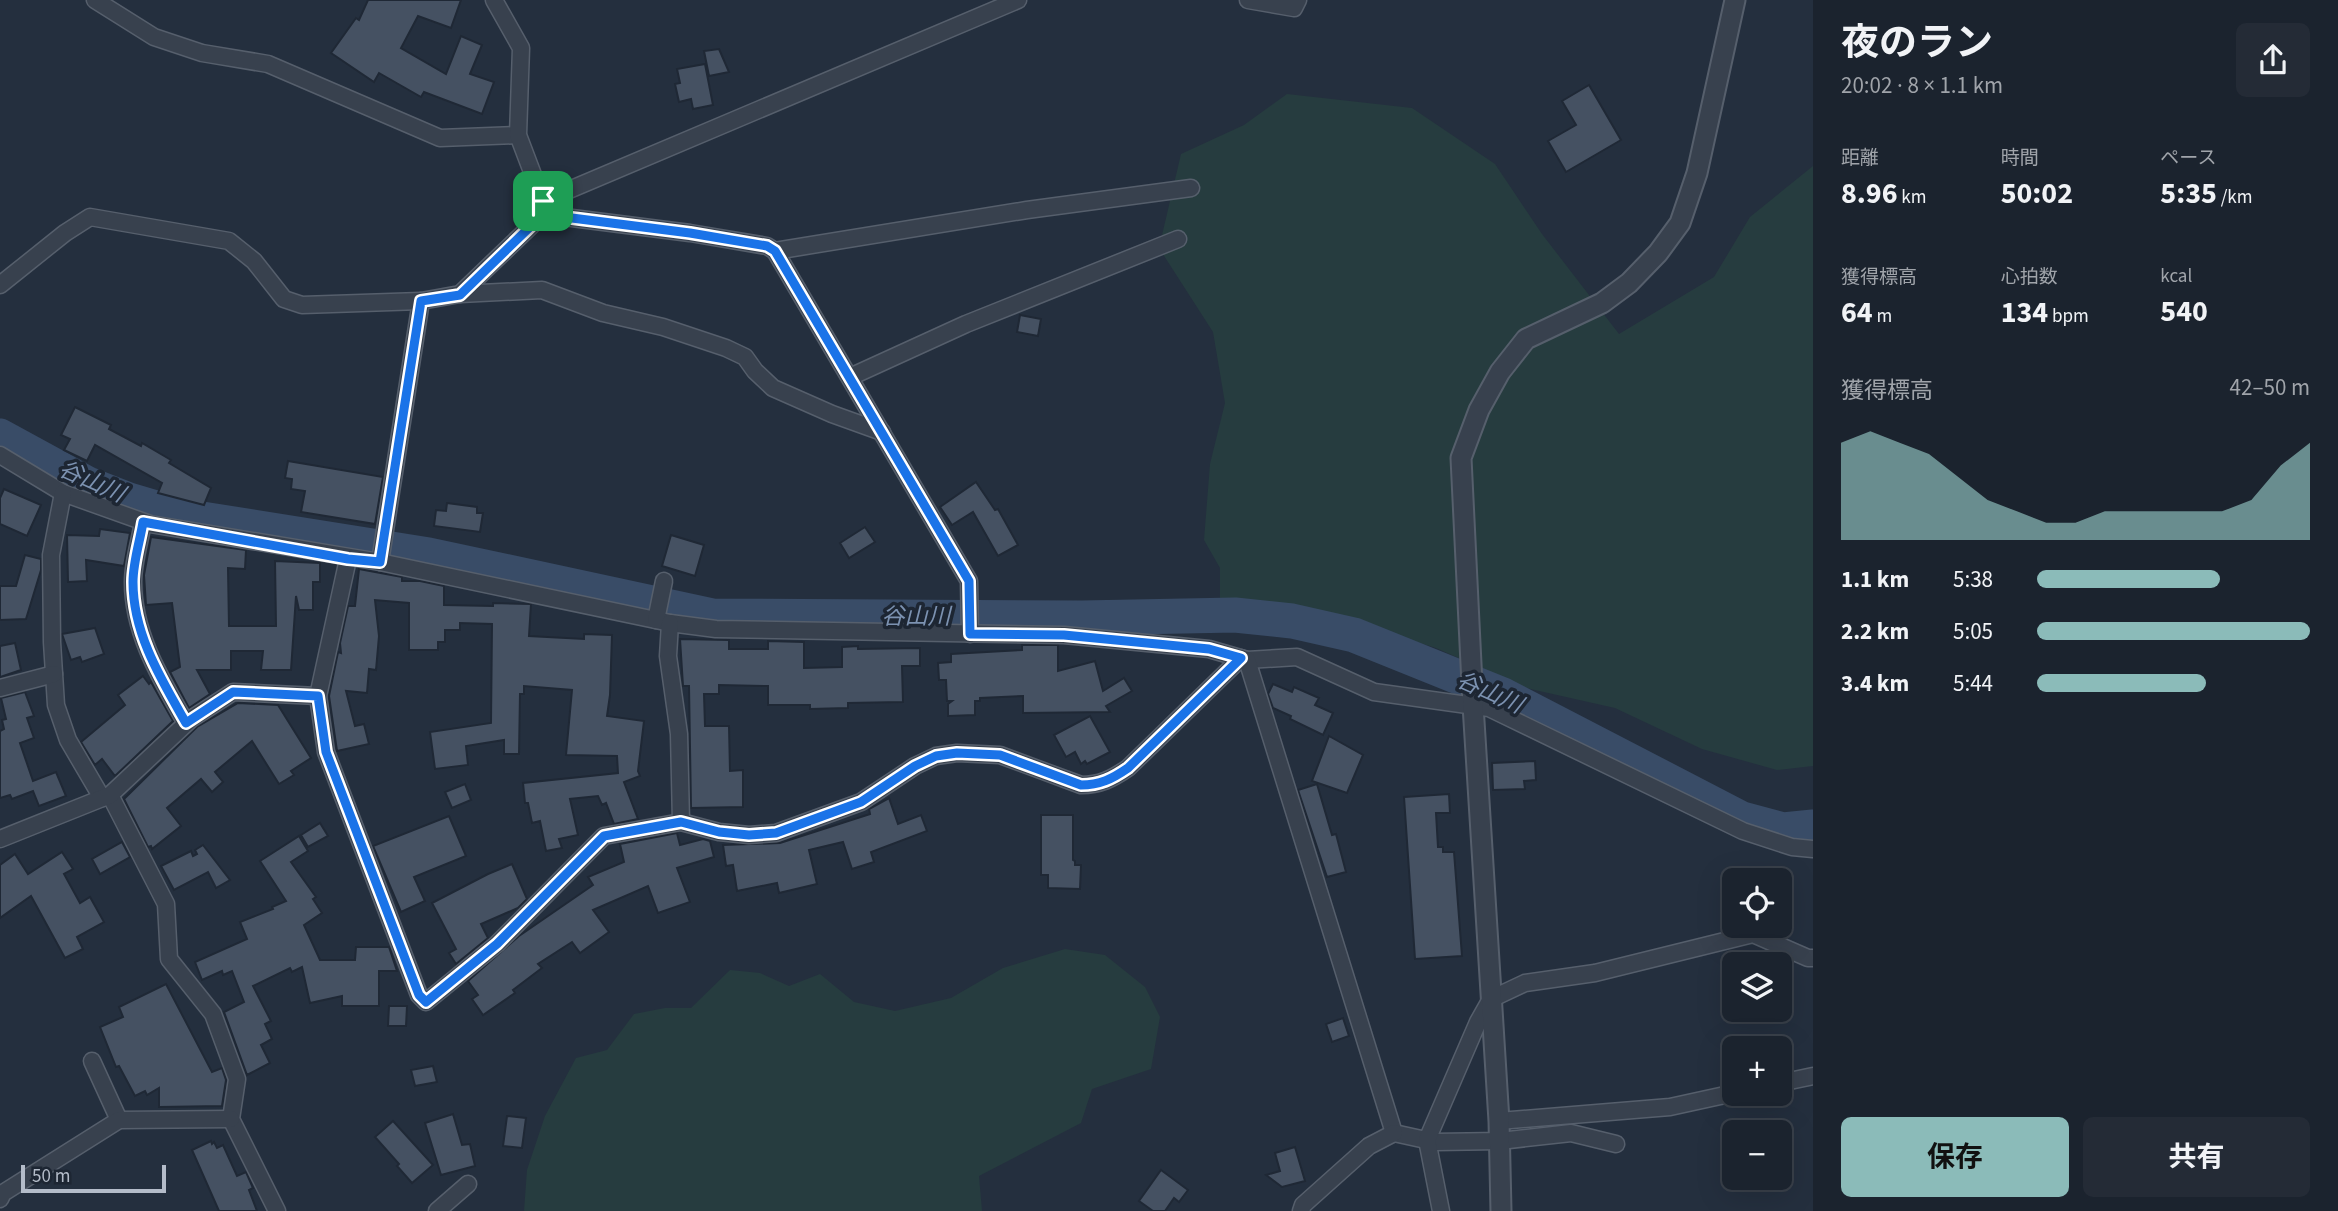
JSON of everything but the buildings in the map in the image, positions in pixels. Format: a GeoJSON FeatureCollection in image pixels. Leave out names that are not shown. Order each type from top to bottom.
{"type":"FeatureCollection","features":[{"type":"Feature","properties":{"kind":"street"},"geometry":{"type":"LineString","coordinates":[[95,0],[154,37],[202,53],[268,64],[440,138],[518,135]]}},
{"type":"Feature","properties":{"kind":"street"},"geometry":{"type":"LineString","coordinates":[[495,0],[521,48],[518,135],[543,201],[564,217],[690,233],[767,246],[775,251],[969,581],[970,633]]}},
{"type":"Feature","properties":{"kind":"street"},"geometry":{"type":"LineString","coordinates":[[460,295],[532,225],[543,201],[1018,0]]}},
{"type":"Feature","properties":{"kind":"street"},"geometry":{"type":"LineString","coordinates":[[1248,0],[1294,8],[1298,0]]}},
{"type":"Feature","properties":{"kind":"street"},"geometry":{"type":"LineString","coordinates":[[1501,1211],[1499,1131],[1461,458],[1479,410],[1500,372],[1526,339],[1602,303],[1629,284],[1658,253],[1680,223],[1697,173],[1735,0]]}},
{"type":"Feature","properties":{"kind":"street"},"geometry":{"type":"LineString","coordinates":[[775,251],[1027,210],[1191,188]]}},
{"type":"Feature","properties":{"kind":"street"},"geometry":{"type":"LineString","coordinates":[[0,285],[65,233],[90,217],[229,242],[254,261],[284,299],[302,305],[421,301],[460,295],[542,290],[603,313],[676,331],[726,348],[744,357],[773,388],[832,414],[883,432]]}},
{"type":"Feature","properties":{"kind":"street"},"geometry":{"type":"LineString","coordinates":[[850,377],[966,324],[1178,239]]}},
{"type":"Feature","properties":{"kind":"street"},"geometry":{"type":"LineString","coordinates":[[380,562],[421,301]]}},
{"type":"Feature","properties":{"kind":"street"},"geometry":{"type":"LineString","coordinates":[[0,455],[63,492],[143,522],[348,559],[380,562],[663,621],[716,629],[1064,635],[1209,649],[1244,659],[1297,657],[1374,692],[1473,700],[1743,831],[1792,847],[1813,849],[1813,864]]}},
{"type":"Feature","properties":{"kind":"street"},"geometry":{"type":"LineString","coordinates":[[63,492],[51,555],[56,705],[68,740],[106,797],[166,904],[169,958],[213,1014],[237,1079],[231,1119],[277,1211]]}},
{"type":"Feature","properties":{"kind":"street"},"geometry":{"type":"LineString","coordinates":[[143,522],[133,580],[136,621],[158,673],[186,723]]}},
{"type":"Feature","properties":{"kind":"street"},"geometry":{"type":"LineString","coordinates":[[348,559],[318,696],[326,752],[419,995],[426,1002],[497,944],[604,836],[681,822],[719,832],[749,835],[776,833],[861,802],[915,766],[936,756],[957,753],[1000,755],[1081,785],[1093,785],[1111,780],[1128,768],[1244,659]]}},
{"type":"Feature","properties":{"kind":"street"},"geometry":{"type":"LineString","coordinates":[[664,581],[663,621],[678,722],[681,822]]}},
{"type":"Feature","properties":{"kind":"street"},"geometry":{"type":"LineString","coordinates":[[1244,659],[1394,1133]]}},
{"type":"Feature","properties":{"kind":"street"},"geometry":{"type":"LineString","coordinates":[[0,688],[54,674]]}},
{"type":"Feature","properties":{"kind":"street"},"geometry":{"type":"LineString","coordinates":[[0,839],[106,797],[186,723],[233,692],[318,696]]}},
{"type":"Feature","properties":{"kind":"street"},"geometry":{"type":"LineString","coordinates":[[1441,1211],[1427,1140],[1478,1022],[1491,999],[1525,983],[1595,973],[1753,934],[1813,958]]}},
{"type":"Feature","properties":{"kind":"street"},"geometry":{"type":"LineString","coordinates":[[92,1061],[119,1120]]}},
{"type":"Feature","properties":{"kind":"street"},"geometry":{"type":"LineString","coordinates":[[1792,1080],[1813,1076]]}},
{"type":"Feature","properties":{"kind":"street"},"geometry":{"type":"LineString","coordinates":[[1301,1211],[1303,1205],[1369,1146],[1394,1133],[1427,1140],[1670,1107],[1722,1096]]}},
{"type":"Feature","properties":{"kind":"street"},"geometry":{"type":"LineString","coordinates":[[0,1199],[3,1193],[119,1120],[231,1119]]}},
{"type":"Feature","properties":{"kind":"street"},"geometry":{"type":"LineString","coordinates":[[1499,1131],[1571,1133],[1616,1144]]}},
{"type":"Feature","properties":{"kind":"street"},"geometry":{"type":"LineString","coordinates":[[437,1211],[468,1184]]}},
{"type":"Feature","properties":{"kind":"green space"},"geometry":{"type":"Polygon","coordinates":[[[1287,94],[1412,108],[1495,164],[1542,234],[1619,334],[1714,277],[1750,217],[1813,166],[1813,766],[1777,770],[1702,749],[1615,708],[1526,688],[1436,648],[1308,609],[1220,604],[1220,568],[1204,540],[1210,464],[1225,403],[1213,332],[1159,248],[1181,154],[1244,125],[1287,94]]]}},
{"type":"Feature","properties":{"kind":"green space"},"geometry":{"type":"Polygon","coordinates":[[[1065,949],[1105,955],[1145,987],[1160,1017],[1151,1069],[1092,1089],[1081,1123],[979,1176],[982,1211],[524,1211],[527,1170],[545,1116],[576,1058],[607,1050],[634,1014],[665,1008],[691,1008],[730,970],[760,973],[789,986],[820,974],[854,1002],[895,1011],[951,998],[1003,968],[1065,949]]]}},
{"type":"Feature","properties":{"kind":"waterway","name":"谷山川"},"geometry":{"type":"LineString","coordinates":[[0,436],[88,484],[183,516],[429,555],[713,616],[1082,618],[1235,615],[1292,621],[1354,635],[1503,695],[1742,819],[1783,830],[1813,827]]}},
{"type":"Feature","properties":{"kind":"route"},"geometry":{"type":"LineString","coordinates":[[543,201],[564,217],[690,233],[767,246],[775,251],[938,524],[969,581],[970,634],[1064,635],[1209,649],[1241,658],[1128,768],[1111,780],[1081,785],[1000,755],[981,752],[957,753],[936,756],[915,766],[861,802],[776,833],[749,835],[719,832],[681,822],[604,836],[497,944],[426,1002],[419,995],[326,752],[318,696],[233,692],[186,723],[158,673],[136,621],[133,580],[143,522],[348,559],[380,562],[421,301],[460,295],[532,225],[543,201]]}}]}
